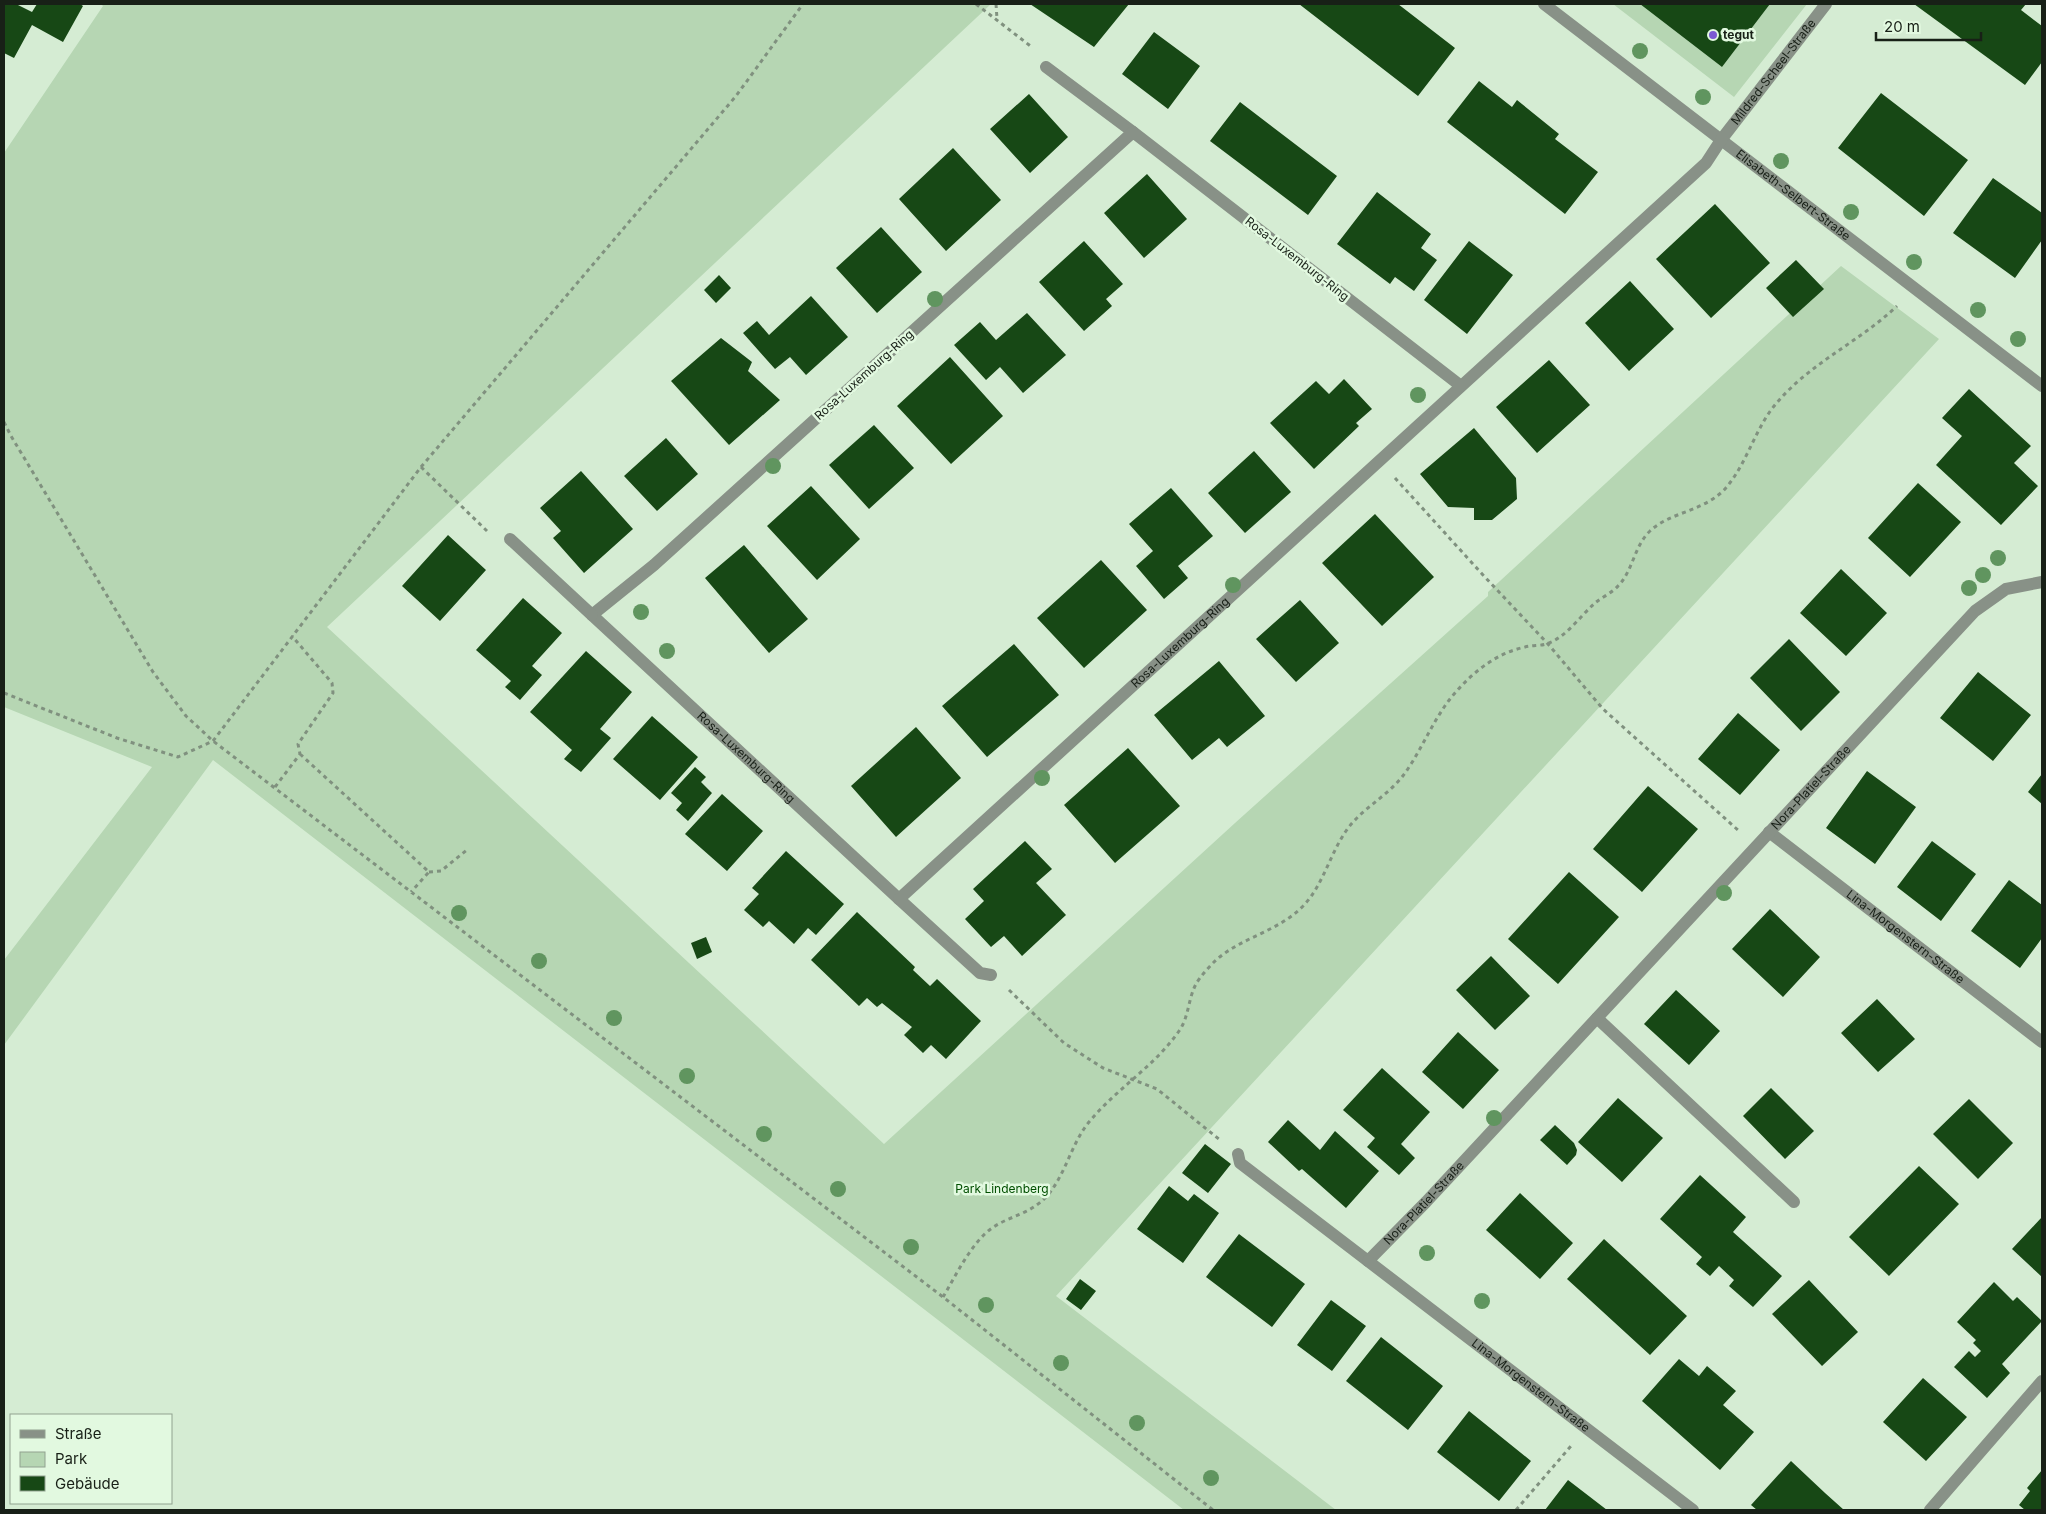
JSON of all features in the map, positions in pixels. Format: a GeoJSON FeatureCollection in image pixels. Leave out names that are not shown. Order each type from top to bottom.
{"type":"FeatureCollection","features":[{"type":"Feature","properties":{"kind":"street","name":"Elisabeth-Selbert-Straße"},"geometry":{"type":"LineString","coordinates":[[1544,4],[2042,386]]}},
{"type":"Feature","properties":{"kind":"street","name":"Mildred-Scheel-Straße"},"geometry":{"type":"LineString","coordinates":[[1721,140],[1826,4]]}},
{"type":"Feature","properties":{"kind":"street","name":"Rosa-Luxemburg-Ring"},"geometry":{"type":"LineString","coordinates":[[1046,67],[1461,386]]}},
{"type":"Feature","properties":{"kind":"street","name":"Rosa-Luxemburg-Ring"},"geometry":{"type":"LineString","coordinates":[[592,615],[654,565],[1133,132]]}},
{"type":"Feature","properties":{"kind":"street","name":"Rosa-Luxemburg-Ring"},"geometry":{"type":"LineString","coordinates":[[899,899],[1706,163],[1721,140]]}},
{"type":"Feature","properties":{"kind":"street","name":"Rosa-Luxemburg-Ring"},"geometry":{"type":"LineString","coordinates":[[510,539],[980,973],[992,975]]}},
{"type":"Feature","properties":{"kind":"street","name":"Nora-Platiel-Straße"},"geometry":{"type":"LineString","coordinates":[[1368,1261],[1426,1202],[1975,611],[2006,589],[2042,582]]}},
{"type":"Feature","properties":{"kind":"street","name":"Lina-Morgenstern-Straße"},"geometry":{"type":"LineString","coordinates":[[1768,832],[2042,1042]]}},
{"type":"Feature","properties":{"kind":"street"},"geometry":{"type":"LineString","coordinates":[[1596,1018],[1794,1202]]}},
{"type":"Feature","properties":{"kind":"street"},"geometry":{"type":"LineString","coordinates":[[1238,1154],[1240,1163],[1368,1261]]}},
{"type":"Feature","properties":{"kind":"street","name":"Lina-Morgenstern-Straße"},"geometry":{"type":"LineString","coordinates":[[1368,1261],[1693,1510]]}},
{"type":"Feature","properties":{"kind":"street"},"geometry":{"type":"LineString","coordinates":[[1930,1510],[2042,1381]]}},
{"type":"Feature","properties":{"kind":"path"},"geometry":{"type":"LineString","coordinates":[[4,693],[117,738],[178,757],[213,740],[422,468],[736,96],[803,4]]}},
{"type":"Feature","properties":{"kind":"path"},"geometry":{"type":"LineString","coordinates":[[976,4],[1038,51],[1046,67]]}},
{"type":"Feature","properties":{"kind":"path"},"geometry":{"type":"LineString","coordinates":[[996,4],[997,19]]}},
{"type":"Feature","properties":{"kind":"path"},"geometry":{"type":"LineString","coordinates":[[943,1297],[981,1237],[996,1225],[1031,1210],[1048,1195],[1066,1166],[1074,1144],[1089,1122],[1133,1080],[1179,1031],[1186,1017],[1195,985],[1212,964],[1232,948],[1278,926],[1304,905],[1321,878],[1343,834],[1356,816],[1400,780],[1454,693],[1477,671],[1502,654],[1528,646],[1548,644],[1562,634],[1595,603],[1618,587],[1626,577],[1640,545],[1651,530],[1667,520],[1706,504],[1724,489],[1741,466],[1770,411],[1792,387],[1812,368],[1879,324],[1916,289]]}},
{"type":"Feature","properties":{"kind":"path"},"geometry":{"type":"LineString","coordinates":[[4,422],[10,436],[153,672],[186,716],[213,740],[943,1297],[1213,1510]]}},
{"type":"Feature","properties":{"kind":"path"},"geometry":{"type":"LineString","coordinates":[[422,468],[496,540],[510,539]]}},
{"type":"Feature","properties":{"kind":"path"},"geometry":{"type":"LineString","coordinates":[[1394,476],[1548,644],[1603,709],[1756,847]]}},
{"type":"Feature","properties":{"kind":"path"},"geometry":{"type":"LineString","coordinates":[[292,636],[332,683],[333,693],[298,744],[300,754],[429,872]]}},
{"type":"Feature","properties":{"kind":"path"},"geometry":{"type":"LineString","coordinates":[[275,787],[300,754]]}},
{"type":"Feature","properties":{"kind":"path"},"geometry":{"type":"LineString","coordinates":[[412,892],[429,872],[441,871],[468,849]]}},
{"type":"Feature","properties":{"kind":"path"},"geometry":{"type":"LineString","coordinates":[[992,975],[1064,1042],[1103,1068],[1157,1089],[1238,1154]]}},
{"type":"Feature","properties":{"kind":"path"},"geometry":{"type":"LineString","coordinates":[[1516,1510],[1584,1427]]}},
{"type":"Feature","properties":{"kind":"green space","name":"Park Lindenberg"},"geometry":{"type":"Polygon","coordinates":[[[101,4],[991,4],[327,627],[884,1144],[1235,823],[1488,596],[1488,592],[1841,266],[1939,339],[1056,1296],[1336,1510],[1184,1510],[213,760],[4,1045],[4,960],[152,767],[4,707],[4,153],[103,6],[101,4]]]}},
{"type":"Feature","properties":{"kind":"green space"},"geometry":{"type":"Polygon","coordinates":[[[1613,4],[1640,4],[1722,67],[1770,4],[1807,4],[1734,97],[1613,4]]]}},
{"type":"Feature","properties":{"kind":"building"},"geometry":{"type":"Polygon","coordinates":[[[4,4],[16,4],[32,12],[37,4],[80,4],[83,6],[63,42],[32,25],[14,58],[4,53],[4,4]]]}},
{"type":"Feature","properties":{"kind":"building"},"geometry":{"type":"Polygon","coordinates":[[[1030,4],[1129,4],[1094,47],[1030,4]]]}},
{"type":"Feature","properties":{"kind":"building"},"geometry":{"type":"Polygon","coordinates":[[[1299,4],[1398,4],[1455,48],[1418,96],[1299,4]]]}},
{"type":"Feature","properties":{"kind":"building","name":"tegut"},"geometry":{"type":"Polygon","coordinates":[[[1640,4],[1770,4],[1722,67],[1640,4]]]}},
{"type":"Feature","properties":{"kind":"building"},"geometry":{"type":"Polygon","coordinates":[[[1914,4],[2026,4],[2021,10],[2042,26],[2042,62],[2025,85],[1914,4]]]}},
{"type":"Feature","properties":{"kind":"building"},"geometry":{"type":"Polygon","coordinates":[[[1154,32],[1200,66],[1168,109],[1122,74],[1154,32]]]}},
{"type":"Feature","properties":{"kind":"building"},"geometry":{"type":"Polygon","coordinates":[[[1479,81],[1512,107],[1517,100],[1559,134],[1555,139],[1598,172],[1565,214],[1447,122],[1479,81]]]}},
{"type":"Feature","properties":{"kind":"building"},"geometry":{"type":"Polygon","coordinates":[[[1881,93],[1968,160],[1924,216],[1838,148],[1881,93]]]}},
{"type":"Feature","properties":{"kind":"building"},"geometry":{"type":"Polygon","coordinates":[[[1029,94],[1068,137],[1030,173],[990,129],[1029,94]]]}},
{"type":"Feature","properties":{"kind":"building"},"geometry":{"type":"Polygon","coordinates":[[[1240,102],[1337,176],[1308,215],[1210,141],[1240,102]]]}},
{"type":"Feature","properties":{"kind":"building"},"geometry":{"type":"Polygon","coordinates":[[[953,148],[1001,200],[946,251],[899,199],[953,148]]]}},
{"type":"Feature","properties":{"kind":"building"},"geometry":{"type":"Polygon","coordinates":[[[1147,174],[1187,219],[1144,258],[1104,213],[1147,174]]]}},
{"type":"Feature","properties":{"kind":"building"},"geometry":{"type":"Polygon","coordinates":[[[1993,178],[2042,213],[2042,240],[2015,278],[1953,233],[1993,178]]]}},
{"type":"Feature","properties":{"kind":"building"},"geometry":{"type":"Polygon","coordinates":[[[1377,192],[1431,234],[1421,248],[1437,260],[1414,291],[1395,277],[1390,284],[1337,244],[1377,192]]]}},
{"type":"Feature","properties":{"kind":"building"},"geometry":{"type":"Polygon","coordinates":[[[1715,204],[1770,263],[1711,318],[1656,259],[1715,204]]]}},
{"type":"Feature","properties":{"kind":"building"},"geometry":{"type":"Polygon","coordinates":[[[881,227],[922,272],[877,313],[836,268],[881,227]]]}},
{"type":"Feature","properties":{"kind":"building"},"geometry":{"type":"Polygon","coordinates":[[[1084,241],[1123,284],[1106,299],[1112,306],[1084,331],[1039,282],[1084,241]]]}},
{"type":"Feature","properties":{"kind":"building"},"geometry":{"type":"Polygon","coordinates":[[[1469,241],[1513,275],[1467,334],[1424,300],[1469,241]]]}},
{"type":"Feature","properties":{"kind":"building"},"geometry":{"type":"Polygon","coordinates":[[[1796,260],[1824,289],[1793,317],[1766,288],[1796,260]]]}},
{"type":"Feature","properties":{"kind":"building"},"geometry":{"type":"Polygon","coordinates":[[[719,275],[731,288],[716,303],[704,290],[719,275]]]}},
{"type":"Feature","properties":{"kind":"building"},"geometry":{"type":"Polygon","coordinates":[[[1630,281],[1674,329],[1629,371],[1585,323],[1630,281]]]}},
{"type":"Feature","properties":{"kind":"building"},"geometry":{"type":"Polygon","coordinates":[[[811,296],[848,337],[806,375],[790,357],[775,369],[743,333],[757,321],[769,335],[811,296]]]}},
{"type":"Feature","properties":{"kind":"building"},"geometry":{"type":"Polygon","coordinates":[[[1027,313],[1066,355],[1023,393],[1000,367],[986,380],[954,345],[980,322],[996,340],[1027,313]]]}},
{"type":"Feature","properties":{"kind":"building"},"geometry":{"type":"Polygon","coordinates":[[[721,338],[752,362],[748,371],[780,400],[729,445],[671,381],[721,338]]]}},
{"type":"Feature","properties":{"kind":"building"},"geometry":{"type":"Polygon","coordinates":[[[950,357],[1003,416],[951,464],[897,406],[950,357]]]}},
{"type":"Feature","properties":{"kind":"building"},"geometry":{"type":"Polygon","coordinates":[[[1549,360],[1590,405],[1537,453],[1496,407],[1549,360]]]}},
{"type":"Feature","properties":{"kind":"building"},"geometry":{"type":"Polygon","coordinates":[[[1344,379],[1372,409],[1356,423],[1359,426],[1314,469],[1270,423],[1316,381],[1329,394],[1344,379]]]}},
{"type":"Feature","properties":{"kind":"building"},"geometry":{"type":"Polygon","coordinates":[[[1969,389],[2031,446],[2014,463],[2038,486],[2001,525],[1936,465],[1962,436],[1942,418],[1969,389]]]}},
{"type":"Feature","properties":{"kind":"building"},"geometry":{"type":"Polygon","coordinates":[[[874,425],[914,468],[869,509],[829,465],[874,425]]]}},
{"type":"Feature","properties":{"kind":"building"},"geometry":{"type":"Polygon","coordinates":[[[1474,428],[1516,478],[1517,499],[1492,520],[1474,520],[1474,508],[1448,507],[1420,474],[1474,428]]]}},
{"type":"Feature","properties":{"kind":"building"},"geometry":{"type":"Polygon","coordinates":[[[666,438],[698,474],[657,511],[624,476],[666,438]]]}},
{"type":"Feature","properties":{"kind":"building"},"geometry":{"type":"Polygon","coordinates":[[[1254,451],[1291,492],[1245,533],[1208,493],[1254,451]]]}},
{"type":"Feature","properties":{"kind":"building"},"geometry":{"type":"Polygon","coordinates":[[[581,471],[633,529],[584,573],[553,538],[561,531],[540,508],[581,471]]]}},
{"type":"Feature","properties":{"kind":"building"},"geometry":{"type":"Polygon","coordinates":[[[1918,483],[1961,522],[1910,577],[1868,538],[1918,483]]]}},
{"type":"Feature","properties":{"kind":"building"},"geometry":{"type":"Polygon","coordinates":[[[811,486],[860,539],[817,580],[767,526],[811,486]]]}},
{"type":"Feature","properties":{"kind":"building"},"geometry":{"type":"Polygon","coordinates":[[[1171,488],[1213,536],[1178,566],[1188,578],[1164,599],[1136,566],[1153,551],[1129,524],[1171,488]]]}},
{"type":"Feature","properties":{"kind":"building"},"geometry":{"type":"Polygon","coordinates":[[[1375,514],[1434,577],[1382,626],[1322,563],[1375,514]]]}},
{"type":"Feature","properties":{"kind":"building"},"geometry":{"type":"Polygon","coordinates":[[[448,535],[486,570],[440,621],[402,586],[448,535]]]}},
{"type":"Feature","properties":{"kind":"building"},"geometry":{"type":"Polygon","coordinates":[[[744,545],[808,619],[769,653],[705,578],[744,545]]]}},
{"type":"Feature","properties":{"kind":"building"},"geometry":{"type":"Polygon","coordinates":[[[1101,560],[1147,610],[1084,668],[1037,618],[1101,560]]]}},
{"type":"Feature","properties":{"kind":"building"},"geometry":{"type":"Polygon","coordinates":[[[1841,569],[1887,613],[1846,656],[1800,613],[1841,569]]]}},
{"type":"Feature","properties":{"kind":"building"},"geometry":{"type":"Polygon","coordinates":[[[523,598],[562,633],[532,666],[542,675],[520,700],[505,687],[511,681],[476,650],[523,598]]]}},
{"type":"Feature","properties":{"kind":"building"},"geometry":{"type":"Polygon","coordinates":[[[1300,600],[1339,643],[1296,682],[1256,639],[1300,600]]]}},
{"type":"Feature","properties":{"kind":"building"},"geometry":{"type":"Polygon","coordinates":[[[1789,639],[1840,692],[1801,731],[1750,678],[1789,639]]]}},
{"type":"Feature","properties":{"kind":"building"},"geometry":{"type":"Polygon","coordinates":[[[1014,644],[1059,695],[987,757],[942,706],[1014,644]]]}},
{"type":"Feature","properties":{"kind":"building"},"geometry":{"type":"Polygon","coordinates":[[[586,651],[632,692],[600,729],[611,738],[581,772],[564,759],[572,750],[530,712],[586,651]]]}},
{"type":"Feature","properties":{"kind":"building"},"geometry":{"type":"Polygon","coordinates":[[[1219,661],[1265,716],[1227,747],[1219,738],[1192,760],[1154,715],[1219,661]]]}},
{"type":"Feature","properties":{"kind":"building"},"geometry":{"type":"Polygon","coordinates":[[[1978,672],[2031,715],[1993,761],[1940,718],[1978,672]]]}},
{"type":"Feature","properties":{"kind":"building"},"geometry":{"type":"Polygon","coordinates":[[[1738,713],[1780,750],[1740,795],[1698,759],[1738,713]]]}},
{"type":"Feature","properties":{"kind":"building"},"geometry":{"type":"Polygon","coordinates":[[[652,716],[698,757],[660,800],[613,759],[652,716]]]}},
{"type":"Feature","properties":{"kind":"building"},"geometry":{"type":"Polygon","coordinates":[[[916,727],[961,778],[896,837],[851,786],[916,727]]]}},
{"type":"Feature","properties":{"kind":"building"},"geometry":{"type":"Polygon","coordinates":[[[1128,748],[1180,806],[1115,863],[1064,805],[1128,748]]]}},
{"type":"Feature","properties":{"kind":"building"},"geometry":{"type":"Polygon","coordinates":[[[695,767],[706,777],[701,782],[712,793],[688,821],[676,810],[682,803],[671,793],[695,767]]]}},
{"type":"Feature","properties":{"kind":"building"},"geometry":{"type":"Polygon","coordinates":[[[1867,771],[1916,807],[1875,864],[1826,828],[1867,771]]]}},
{"type":"Feature","properties":{"kind":"building"},"geometry":{"type":"Polygon","coordinates":[[[2042,774],[2042,804],[2028,792],[2042,774]]]}},
{"type":"Feature","properties":{"kind":"building"},"geometry":{"type":"Polygon","coordinates":[[[1648,786],[1698,829],[1642,892],[1593,849],[1648,786]]]}},
{"type":"Feature","properties":{"kind":"building"},"geometry":{"type":"Polygon","coordinates":[[[722,794],[763,831],[727,871],[685,834],[722,794]]]}},
{"type":"Feature","properties":{"kind":"building"},"geometry":{"type":"Polygon","coordinates":[[[1025,841],[1052,869],[1036,883],[1066,915],[1022,956],[1004,936],[991,947],[965,919],[984,901],[973,889],[1025,841]]]}},
{"type":"Feature","properties":{"kind":"building"},"geometry":{"type":"Polygon","coordinates":[[[1932,841],[1976,874],[1941,921],[1897,887],[1932,841]]]}},
{"type":"Feature","properties":{"kind":"building"},"geometry":{"type":"Polygon","coordinates":[[[786,851],[844,904],[816,935],[808,928],[794,944],[769,921],[763,927],[744,910],[759,894],[752,888],[786,851]]]}},
{"type":"Feature","properties":{"kind":"building"},"geometry":{"type":"Polygon","coordinates":[[[1569,872],[1619,917],[1558,984],[1508,939],[1569,872]]]}},
{"type":"Feature","properties":{"kind":"building"},"geometry":{"type":"Polygon","coordinates":[[[2009,880],[2042,905],[2042,938],[2020,968],[1971,931],[2009,880]]]}},
{"type":"Feature","properties":{"kind":"building"},"geometry":{"type":"Polygon","coordinates":[[[1770,909],[1820,957],[1783,997],[1732,949],[1770,909]]]}},
{"type":"Feature","properties":{"kind":"building"},"geometry":{"type":"Polygon","coordinates":[[[857,912],[915,967],[913,970],[930,986],[937,979],[981,1021],[946,1059],[931,1045],[923,1053],[904,1035],[912,1027],[882,1003],[877,1007],[867,998],[859,1006],[811,960],[857,912]]]}},
{"type":"Feature","properties":{"kind":"building"},"geometry":{"type":"Polygon","coordinates":[[[706,937],[712,952],[697,959],[691,943],[706,937]]]}},
{"type":"Feature","properties":{"kind":"building"},"geometry":{"type":"Polygon","coordinates":[[[1491,956],[1530,996],[1495,1030],[1456,990],[1491,956]]]}},
{"type":"Feature","properties":{"kind":"building"},"geometry":{"type":"Polygon","coordinates":[[[1676,990],[1720,1031],[1689,1065],[1644,1024],[1676,990]]]}},
{"type":"Feature","properties":{"kind":"building"},"geometry":{"type":"Polygon","coordinates":[[[1877,999],[1915,1039],[1878,1072],[1841,1033],[1877,999]]]}},
{"type":"Feature","properties":{"kind":"building"},"geometry":{"type":"Polygon","coordinates":[[[1458,1032],[1499,1070],[1463,1109],[1422,1072],[1458,1032]]]}},
{"type":"Feature","properties":{"kind":"building"},"geometry":{"type":"Polygon","coordinates":[[[1382,1068],[1430,1112],[1401,1144],[1415,1158],[1399,1175],[1367,1147],[1375,1138],[1343,1110],[1382,1068]]]}},
{"type":"Feature","properties":{"kind":"building"},"geometry":{"type":"Polygon","coordinates":[[[1771,1088],[1814,1131],[1785,1159],[1743,1116],[1771,1088]]]}},
{"type":"Feature","properties":{"kind":"building"},"geometry":{"type":"Polygon","coordinates":[[[1618,1098],[1663,1138],[1622,1182],[1578,1142],[1618,1098]]]}},
{"type":"Feature","properties":{"kind":"building"},"geometry":{"type":"Polygon","coordinates":[[[1969,1099],[2013,1143],[1978,1179],[1933,1134],[1969,1099]]]}},
{"type":"Feature","properties":{"kind":"building"},"geometry":{"type":"Polygon","coordinates":[[[1288,1120],[1320,1150],[1335,1131],[1379,1171],[1346,1208],[1302,1169],[1299,1171],[1268,1142],[1288,1120]]]}},
{"type":"Feature","properties":{"kind":"building"},"geometry":{"type":"Polygon","coordinates":[[[1555,1125],[1574,1143],[1577,1150],[1576,1155],[1567,1165],[1540,1140],[1555,1125]]]}},
{"type":"Feature","properties":{"kind":"building"},"geometry":{"type":"Polygon","coordinates":[[[1205,1144],[1231,1164],[1208,1193],[1182,1173],[1205,1144]]]}},
{"type":"Feature","properties":{"kind":"building"},"geometry":{"type":"Polygon","coordinates":[[[1919,1166],[1959,1204],[1889,1276],[1849,1237],[1919,1166]]]}},
{"type":"Feature","properties":{"kind":"building"},"geometry":{"type":"Polygon","coordinates":[[[1700,1175],[1746,1217],[1733,1232],[1782,1276],[1753,1307],[1729,1286],[1734,1280],[1719,1266],[1710,1276],[1696,1264],[1702,1257],[1660,1219],[1700,1175]]]}},
{"type":"Feature","properties":{"kind":"building"},"geometry":{"type":"Polygon","coordinates":[[[1169,1186],[1188,1201],[1194,1194],[1219,1213],[1183,1263],[1137,1229],[1169,1186]]]}},
{"type":"Feature","properties":{"kind":"building"},"geometry":{"type":"Polygon","coordinates":[[[1520,1193],[1573,1243],[1540,1279],[1486,1230],[1520,1193]]]}},
{"type":"Feature","properties":{"kind":"building"},"geometry":{"type":"Polygon","coordinates":[[[2042,1217],[2042,1277],[2012,1249],[2042,1217]]]}},
{"type":"Feature","properties":{"kind":"building"},"geometry":{"type":"Polygon","coordinates":[[[1239,1234],[1305,1284],[1272,1327],[1206,1277],[1239,1234]]]}},
{"type":"Feature","properties":{"kind":"building"},"geometry":{"type":"Polygon","coordinates":[[[1604,1239],[1687,1316],[1650,1355],[1567,1279],[1604,1239]]]}},
{"type":"Feature","properties":{"kind":"building"},"geometry":{"type":"Polygon","coordinates":[[[1080,1279],[1096,1291],[1081,1310],[1066,1299],[1080,1279]]]}},
{"type":"Feature","properties":{"kind":"building"},"geometry":{"type":"Polygon","coordinates":[[[1809,1280],[1858,1332],[1822,1366],[1772,1314],[1809,1280]]]}},
{"type":"Feature","properties":{"kind":"building"},"geometry":{"type":"Polygon","coordinates":[[[1994,1282],[2013,1301],[2017,1297],[2042,1321],[2002,1364],[2010,1373],[1987,1398],[1954,1367],[1969,1351],[1975,1357],[1981,1351],[1973,1343],[1976,1340],[1957,1322],[1994,1282]]]}},
{"type":"Feature","properties":{"kind":"building"},"geometry":{"type":"Polygon","coordinates":[[[1331,1300],[1366,1326],[1332,1371],[1297,1345],[1331,1300]]]}},
{"type":"Feature","properties":{"kind":"building"},"geometry":{"type":"Polygon","coordinates":[[[1381,1337],[1443,1386],[1408,1430],[1346,1381],[1381,1337]]]}},
{"type":"Feature","properties":{"kind":"building"},"geometry":{"type":"Polygon","coordinates":[[[1679,1359],[1699,1376],[1707,1366],[1736,1391],[1723,1405],[1754,1432],[1720,1470],[1642,1401],[1679,1359]]]}},
{"type":"Feature","properties":{"kind":"building"},"geometry":{"type":"Polygon","coordinates":[[[1923,1378],[1967,1417],[1926,1461],[1883,1422],[1923,1378]]]}},
{"type":"Feature","properties":{"kind":"building"},"geometry":{"type":"Polygon","coordinates":[[[1469,1411],[1531,1461],[1499,1501],[1437,1452],[1469,1411]]]}},
{"type":"Feature","properties":{"kind":"building"},"geometry":{"type":"Polygon","coordinates":[[[1791,1461],[1844,1510],[1757,1510],[1751,1505],[1791,1461]]]}},
{"type":"Feature","properties":{"kind":"building"},"geometry":{"type":"Polygon","coordinates":[[[2042,1470],[2042,1510],[2025,1510],[2019,1505],[2030,1491],[2027,1488],[2042,1470]]]}},
{"type":"Feature","properties":{"kind":"building"},"geometry":{"type":"Polygon","coordinates":[[[1568,1480],[1607,1510],[1545,1510],[1568,1480]]]}},
{"type":"Feature","properties":{"kind":"place","name":"tegut"},"geometry":{"type":"Point","coordinates":[1713,35]}}]}
